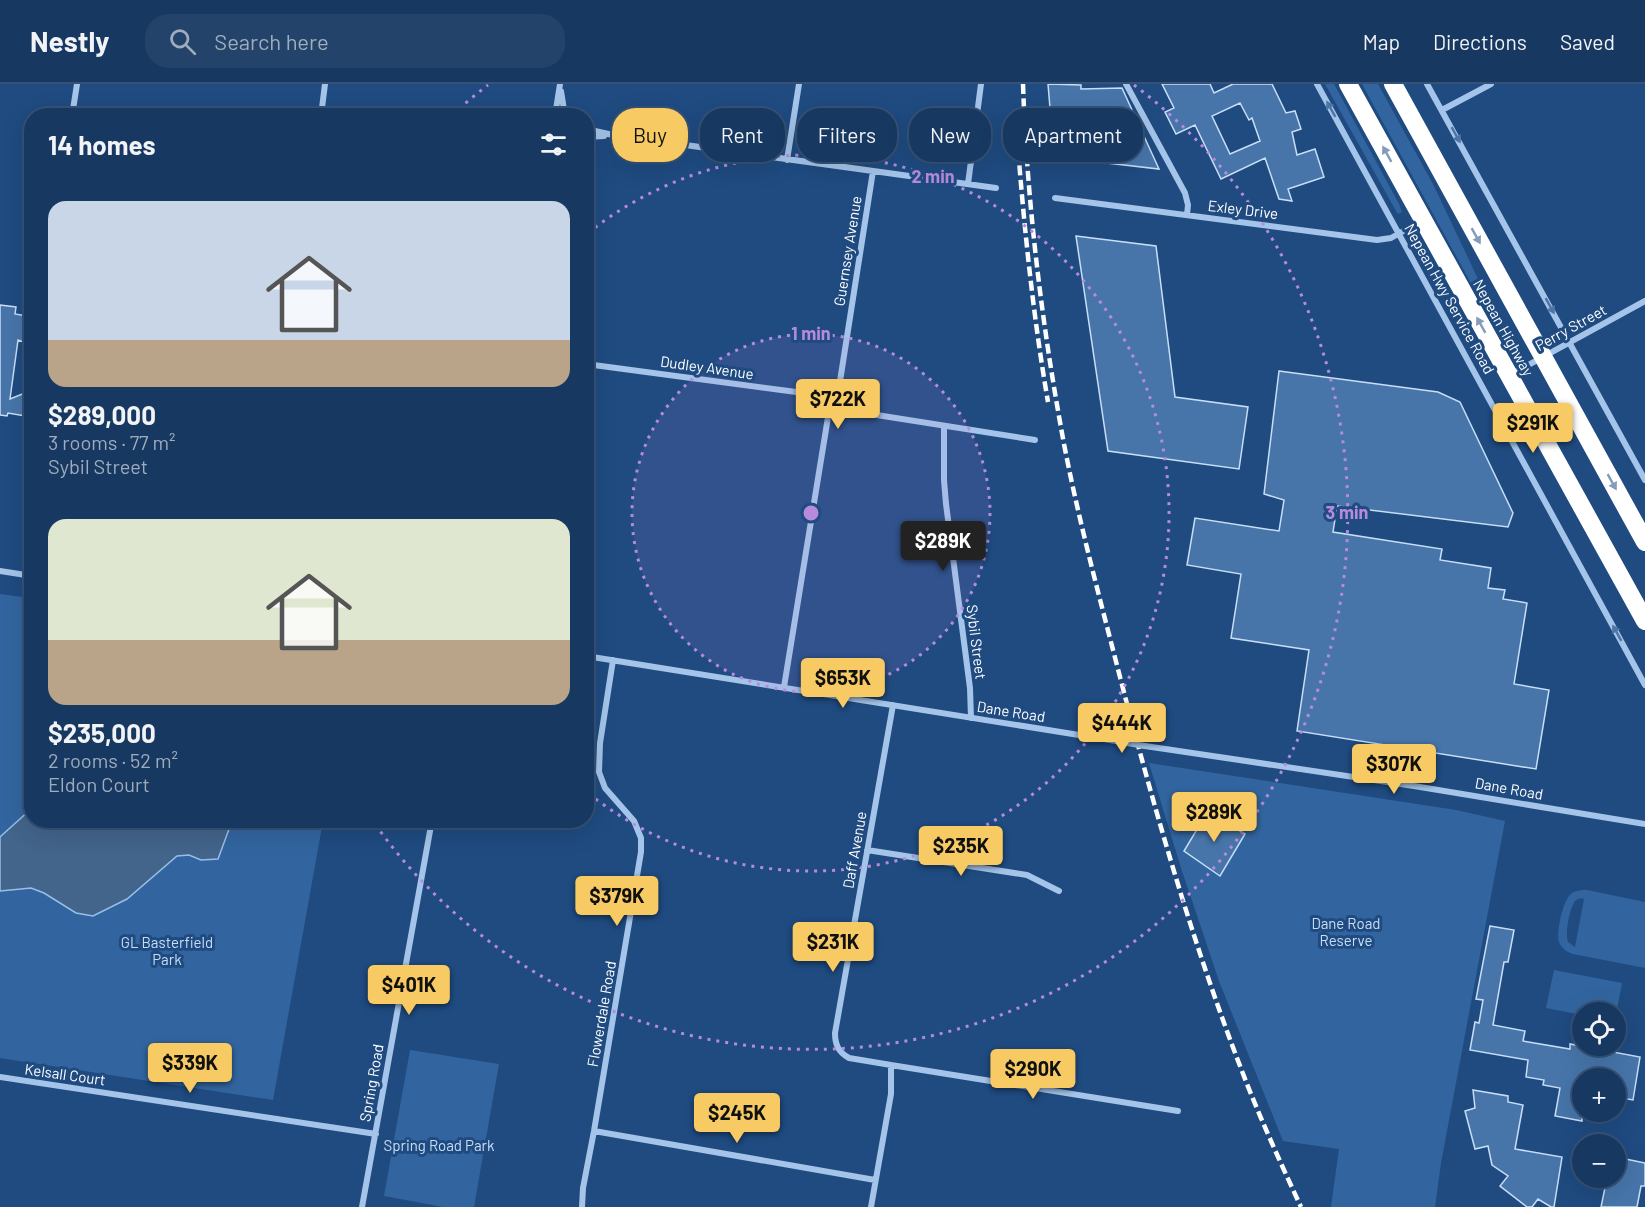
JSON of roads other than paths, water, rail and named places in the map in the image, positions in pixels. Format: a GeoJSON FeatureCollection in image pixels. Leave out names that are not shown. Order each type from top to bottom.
{"type":"FeatureCollection","features":[{"type":"Feature","properties":{"kind":"highway","name":"Nepean Highway"},"geometry":{"type":"LineString","coordinates":[[1348,84],[1645,621]]}},
{"type":"Feature","properties":{"kind":"highway","name":"Nepean Highway"},"geometry":{"type":"LineString","coordinates":[[1393,84],[1645,542]]}},
{"type":"Feature","properties":{"kind":"street"},"geometry":{"type":"LineString","coordinates":[[73,108],[77,84]]}},
{"type":"Feature","properties":{"kind":"street"},"geometry":{"type":"LineString","coordinates":[[322,108],[325,84],[332,84]]}},
{"type":"Feature","properties":{"kind":"street"},"geometry":{"type":"LineString","coordinates":[[556,108],[560,84]]}},
{"type":"Feature","properties":{"kind":"street"},"geometry":{"type":"LineString","coordinates":[[560,84],[564,108]]}},
{"type":"Feature","properties":{"kind":"street"},"geometry":{"type":"LineString","coordinates":[[787,160],[799,84]]}},
{"type":"Feature","properties":{"kind":"street"},"geometry":{"type":"LineString","coordinates":[[968,184],[981,84]]}},
{"type":"Feature","properties":{"kind":"street"},"geometry":{"type":"LineString","coordinates":[[1126,84],[1185,193],[1188,205],[1186,215]]}},
{"type":"Feature","properties":{"kind":"street","name":"Nepean Hwy Service Road"},"geometry":{"type":"LineString","coordinates":[[1317,84],[1645,685]]}},
{"type":"Feature","properties":{"kind":"street"},"geometry":{"type":"LineString","coordinates":[[1427,84],[1645,480]]}},
{"type":"Feature","properties":{"kind":"street"},"geometry":{"type":"LineString","coordinates":[[1442,110],[1491,84]]}},
{"type":"Feature","properties":{"kind":"street"},"geometry":{"type":"LineString","coordinates":[[594,131],[612,135]]}},
{"type":"Feature","properties":{"kind":"street"},"geometry":{"type":"LineString","coordinates":[[594,136],[612,135]]}},
{"type":"Feature","properties":{"kind":"street"},"geometry":{"type":"LineString","coordinates":[[688,146],[996,188]]}},
{"type":"Feature","properties":{"kind":"street","name":"Guernsey Avenue"},"geometry":{"type":"LineString","coordinates":[[784,687],[828,417],[838,394],[873,171]]}},
{"type":"Feature","properties":{"kind":"street","name":"Exley Drive"},"geometry":{"type":"LineString","coordinates":[[1055,198],[1377,240],[1391,238],[1423,220]]}},
{"type":"Feature","properties":{"kind":"street","name":"Perry Street"},"geometry":{"type":"LineString","coordinates":[[1509,376],[1645,301]]}},
{"type":"Feature","properties":{"kind":"street","name":"Dudley Avenue"},"geometry":{"type":"LineString","coordinates":[[594,365],[804,393],[857,412],[1035,440]]}},
{"type":"Feature","properties":{"kind":"street","name":"Sybil Street"},"geometry":{"type":"LineString","coordinates":[[944,427],[944,480],[970,688],[971,718]]}},
{"type":"Feature","properties":{"kind":"street"},"geometry":{"type":"LineString","coordinates":[[0,571],[24,575]]}},
{"type":"Feature","properties":{"kind":"street","name":"Dane Road"},"geometry":{"type":"LineString","coordinates":[[594,657],[1645,824]]}},
{"type":"Feature","properties":{"kind":"street","name":"Flowerdale Road"},"geometry":{"type":"LineString","coordinates":[[582,1207],[583,1188],[641,852],[640,838],[634,821],[605,788],[599,772],[600,743],[613,660]]}},
{"type":"Feature","properties":{"kind":"street","name":"Daff Avenue"},"geometry":{"type":"LineString","coordinates":[[891,1065],[843,1055],[835,1042],[835,1033],[893,705]]}},
{"type":"Feature","properties":{"kind":"street","name":"Spring Road"},"geometry":{"type":"LineString","coordinates":[[362,1207],[431,828]]}},
{"type":"Feature","properties":{"kind":"street"},"geometry":{"type":"LineString","coordinates":[[867,850],[1027,874],[1059,891]]}},
{"type":"Feature","properties":{"kind":"street"},"geometry":{"type":"LineString","coordinates":[[871,1207],[891,1094],[891,1065],[1178,1111]]}},
{"type":"Feature","properties":{"kind":"street","name":"Kelsall Court"},"geometry":{"type":"LineString","coordinates":[[0,1077],[375,1134]]}},
{"type":"Feature","properties":{"kind":"street"},"geometry":{"type":"LineString","coordinates":[[594,1131],[875,1180]]}},
{"type":"Feature","properties":{"kind":"railway"},"geometry":{"type":"LineString","coordinates":[[1023,84],[1028,174],[1042,310],[1064,444],[1090,560],[1148,781],[1194,936],[1249,1089],[1301,1207]]}},
{"type":"Feature","properties":{"kind":"railway"},"geometry":{"type":"LineString","coordinates":[[1019,162],[1037,332],[1048,402]]}},
{"type":"Feature","properties":{"kind":"park label","name":"Dane Road Reserve"},"geometry":{"type":"Point","coordinates":[1346,932]}},
{"type":"Feature","properties":{"kind":"park label","name":"GL Basterfield Park"},"geometry":{"type":"Point","coordinates":[167,952]}},
{"type":"Feature","properties":{"kind":"park label","name":"Spring Road Park"},"geometry":{"type":"Point","coordinates":[439,1146]}}]}
